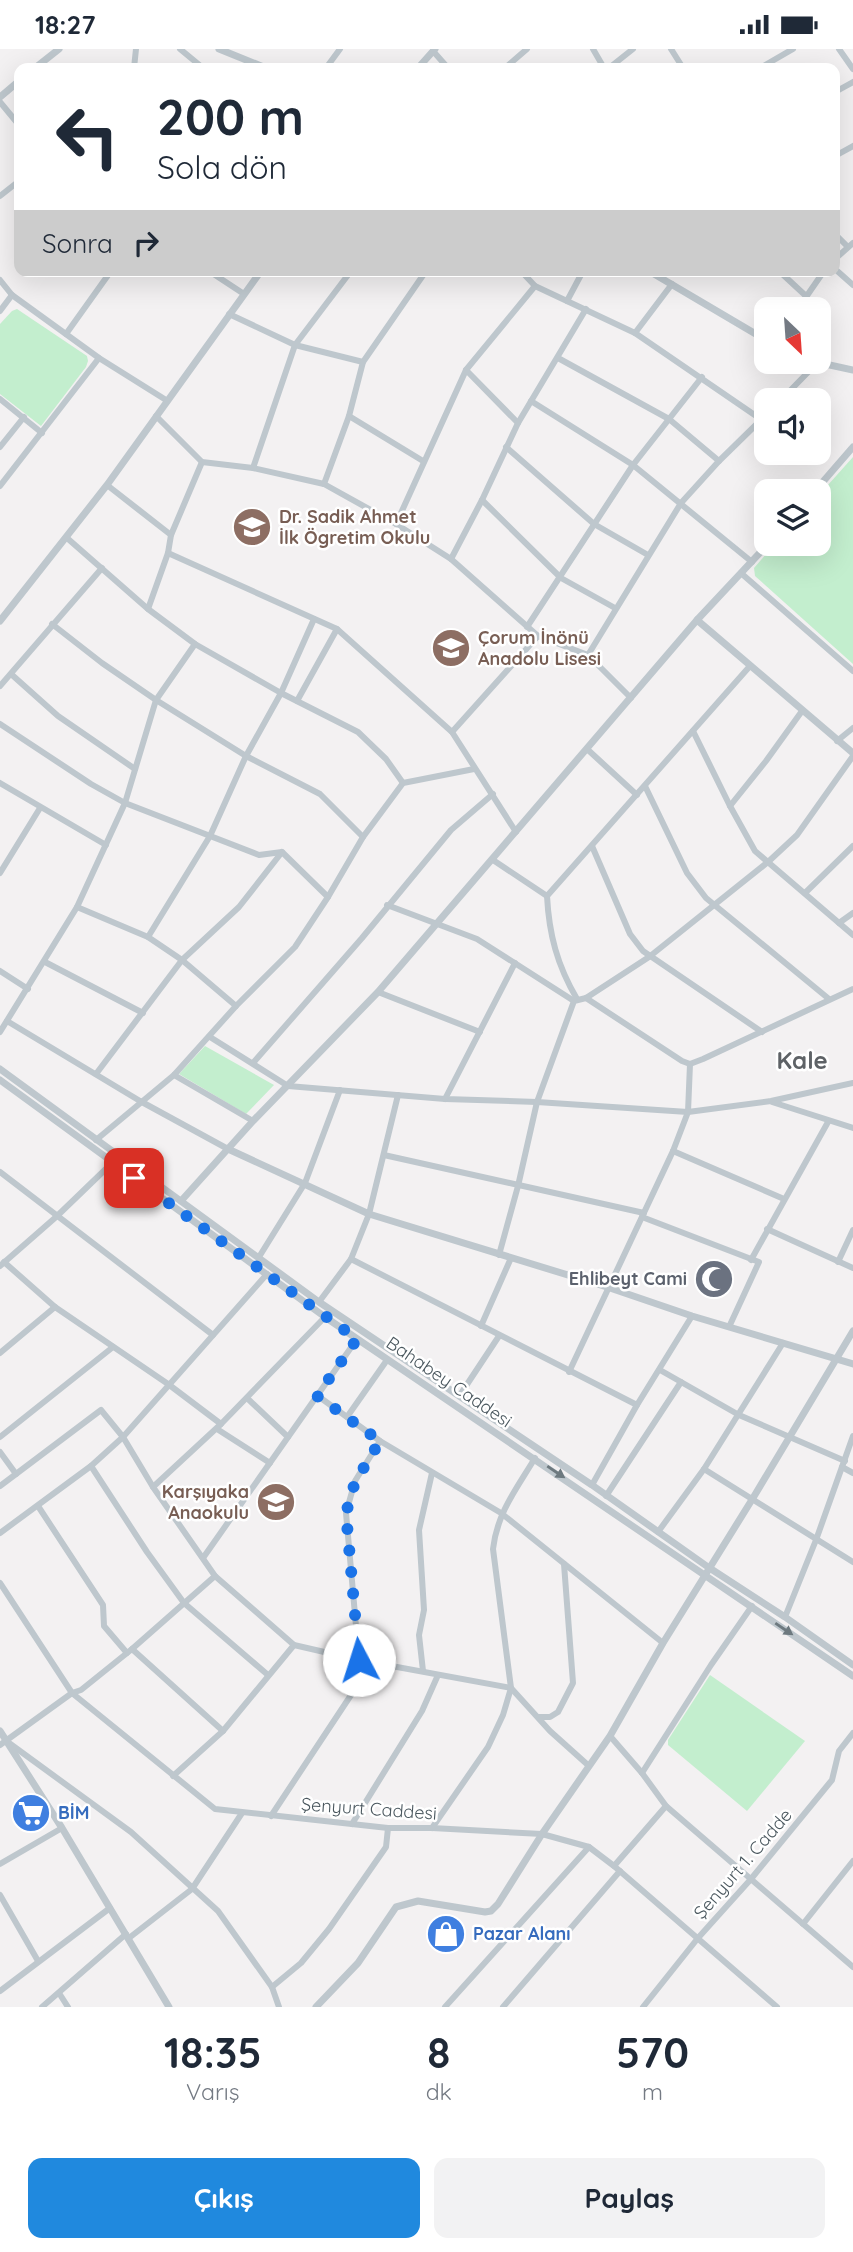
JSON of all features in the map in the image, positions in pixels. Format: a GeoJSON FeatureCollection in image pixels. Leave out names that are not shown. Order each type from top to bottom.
{"type":"FeatureCollection","features":[{"type":"Feature","properties":{"kind":"street"},"geometry":{"type":"LineString","coordinates":[[41,63],[59,49]]}},
{"type":"Feature","properties":{"kind":"street"},"geometry":{"type":"LineString","coordinates":[[180,49],[197,63]]}},
{"type":"Feature","properties":{"kind":"street"},"geometry":{"type":"LineString","coordinates":[[219,49],[253,63]]}},
{"type":"Feature","properties":{"kind":"street"},"geometry":{"type":"LineString","coordinates":[[511,63],[527,49]]}},
{"type":"Feature","properties":{"kind":"street"},"geometry":{"type":"LineString","coordinates":[[614,63],[633,49]]}},
{"type":"Feature","properties":{"kind":"street"},"geometry":{"type":"LineString","coordinates":[[769,63],[793,49]]}},
{"type":"Feature","properties":{"kind":"street"},"geometry":{"type":"LineString","coordinates":[[853,50],[841,51],[853,69]]}},
{"type":"Feature","properties":{"kind":"street"},"geometry":{"type":"LineString","coordinates":[[0,97],[14,85]]}},
{"type":"Feature","properties":{"kind":"street"},"geometry":{"type":"LineString","coordinates":[[0,102],[14,118]]}},
{"type":"Feature","properties":{"kind":"street"},"geometry":{"type":"LineString","coordinates":[[0,197],[14,185]]}},
{"type":"Feature","properties":{"kind":"street"},"geometry":{"type":"LineString","coordinates":[[66,334],[107,277]]}},
{"type":"Feature","properties":{"kind":"street"},"geometry":{"type":"LineString","coordinates":[[218,277],[244,294]]}},
{"type":"Feature","properties":{"kind":"street"},"geometry":{"type":"LineString","coordinates":[[0,621],[107,485],[257,277]]}},
{"type":"Feature","properties":{"kind":"street"},"geometry":{"type":"LineString","coordinates":[[253,468],[295,345],[346,277]]}},
{"type":"Feature","properties":{"kind":"street"},"geometry":{"type":"LineString","coordinates":[[324,484],[349,416],[363,362],[422,277]]}},
{"type":"Feature","properties":{"kind":"street"},"geometry":{"type":"LineString","coordinates":[[527,277],[535,286],[635,333],[754,411]]}},
{"type":"Feature","properties":{"kind":"street"},"geometry":{"type":"LineString","coordinates":[[568,301],[580,277]]}},
{"type":"Feature","properties":{"kind":"street"},"geometry":{"type":"LineString","coordinates":[[660,277],[754,333]]}},
{"type":"Feature","properties":{"kind":"street"},"geometry":{"type":"LineString","coordinates":[[785,277],[806,296],[820,277]]}},
{"type":"Feature","properties":{"kind":"street"},"geometry":{"type":"LineString","coordinates":[[0,280],[12,295],[99,358],[166,400]]}},
{"type":"Feature","properties":{"kind":"street"},"geometry":{"type":"LineString","coordinates":[[635,333],[672,284]]}},
{"type":"Feature","properties":{"kind":"street"},"geometry":{"type":"LineString","coordinates":[[396,524],[466,370],[535,286]]}},
{"type":"Feature","properties":{"kind":"street"},"geometry":{"type":"LineString","coordinates":[[0,311],[12,295]]}},
{"type":"Feature","properties":{"kind":"street"},"geometry":{"type":"LineString","coordinates":[[451,559],[518,423],[586,309]]}},
{"type":"Feature","properties":{"kind":"street"},"geometry":{"type":"LineString","coordinates":[[229,314],[295,345],[363,362]]}},
{"type":"Feature","properties":{"kind":"street"},"geometry":{"type":"LineString","coordinates":[[0,486],[99,358]]}},
{"type":"Feature","properties":{"kind":"street"},"geometry":{"type":"LineString","coordinates":[[558,358],[669,419],[719,461]]}},
{"type":"Feature","properties":{"kind":"street"},"geometry":{"type":"LineString","coordinates":[[831,366],[853,370]]}},
{"type":"Feature","properties":{"kind":"street"},"geometry":{"type":"LineString","coordinates":[[466,370],[518,423]]}},
{"type":"Feature","properties":{"kind":"street"},"geometry":{"type":"LineString","coordinates":[[793,388],[805,375]]}},
{"type":"Feature","properties":{"kind":"street"},"geometry":{"type":"LineString","coordinates":[[527,627],[634,465],[702,377]]}},
{"type":"Feature","properties":{"kind":"street"},"geometry":{"type":"LineString","coordinates":[[0,399],[42,433]]}},
{"type":"Feature","properties":{"kind":"street"},"geometry":{"type":"LineString","coordinates":[[531,401],[634,465],[752,562]]}},
{"type":"Feature","properties":{"kind":"street"},"geometry":{"type":"LineString","coordinates":[[156,416],[202,462],[253,468],[324,484],[396,524],[451,559],[538,636],[588,655],[631,698]]}},
{"type":"Feature","properties":{"kind":"street"},"geometry":{"type":"LineString","coordinates":[[349,416],[423,461]]}},
{"type":"Feature","properties":{"kind":"street"},"geometry":{"type":"LineString","coordinates":[[0,447],[24,417]]}},
{"type":"Feature","properties":{"kind":"street"},"geometry":{"type":"LineString","coordinates":[[588,655],[681,503],[754,427]]}},
{"type":"Feature","properties":{"kind":"street"},"geometry":{"type":"LineString","coordinates":[[506,447],[594,524],[649,555]]}},
{"type":"Feature","properties":{"kind":"street"},"geometry":{"type":"LineString","coordinates":[[825,479],[853,447]]}},
{"type":"Feature","properties":{"kind":"street"},"geometry":{"type":"LineString","coordinates":[[148,609],[168,553],[171,535],[202,462]]}},
{"type":"Feature","properties":{"kind":"street"},"geometry":{"type":"LineString","coordinates":[[107,485],[171,535]]}},
{"type":"Feature","properties":{"kind":"street"},"geometry":{"type":"LineString","coordinates":[[482,500],[561,579],[615,608]]}},
{"type":"Feature","properties":{"kind":"street"},"geometry":{"type":"LineString","coordinates":[[67,538],[148,609],[195,644],[281,693],[358,732],[386,759],[403,783]]}},
{"type":"Feature","properties":{"kind":"street"},"geometry":{"type":"LineString","coordinates":[[168,553],[337,629],[452,732],[516,832]]}},
{"type":"Feature","properties":{"kind":"street"},"geometry":{"type":"LineString","coordinates":[[181,1201],[253,1121],[378,992],[697,620],[757,556]]}},
{"type":"Feature","properties":{"kind":"street"},"geometry":{"type":"LineString","coordinates":[[0,686],[102,568]]}},
{"type":"Feature","properties":{"kind":"street"},"geometry":{"type":"LineString","coordinates":[[742,573],[853,671]]}},
{"type":"Feature","properties":{"kind":"street"},"geometry":{"type":"LineString","coordinates":[[148,937],[210,836],[246,756],[281,693],[314,619]]}},
{"type":"Feature","properties":{"kind":"street"},"geometry":{"type":"LineString","coordinates":[[387,905],[477,939],[575,1000],[586,998],[649,957],[768,862],[797,835],[853,755],[697,620]]}},
{"type":"Feature","properties":{"kind":"street"},"geometry":{"type":"LineString","coordinates":[[52,624],[102,663],[156,699],[246,756],[320,794],[363,837]]}},
{"type":"Feature","properties":{"kind":"street"},"geometry":{"type":"LineString","coordinates":[[297,701],[337,629]]}},
{"type":"Feature","properties":{"kind":"street"},"geometry":{"type":"LineString","coordinates":[[452,732],[538,636]]}},
{"type":"Feature","properties":{"kind":"street"},"geometry":{"type":"LineString","coordinates":[[0,1032],[77,907],[125,803],[156,699],[195,644]]}},
{"type":"Feature","properties":{"kind":"street"},"geometry":{"type":"LineString","coordinates":[[499,1255],[537,1102],[575,1000],[551,939],[547,895],[750,666]]}},
{"type":"Feature","properties":{"kind":"street"},"geometry":{"type":"LineString","coordinates":[[11,674],[58,716],[135,769]]}},
{"type":"Feature","properties":{"kind":"street"},"geometry":{"type":"LineString","coordinates":[[730,806],[802,711]]}},
{"type":"Feature","properties":{"kind":"street"},"geometry":{"type":"LineString","coordinates":[[0,724],[91,784],[125,803],[259,855],[282,852]]}},
{"type":"Feature","properties":{"kind":"street"},"geometry":{"type":"LineString","coordinates":[[837,741],[853,728]]}},
{"type":"Feature","properties":{"kind":"street"},"geometry":{"type":"LineString","coordinates":[[693,731],[755,851],[853,935]]}},
{"type":"Feature","properties":{"kind":"street"},"geometry":{"type":"LineString","coordinates":[[587,750],[637,795]]}},
{"type":"Feature","properties":{"kind":"street"},"geometry":{"type":"LineString","coordinates":[[96,1140],[140,1101],[174,1076],[236,1006],[295,947],[363,837],[403,783],[474,769]]}},
{"type":"Feature","properties":{"kind":"street"},"geometry":{"type":"LineString","coordinates":[[0,783],[106,845]]}},
{"type":"Feature","properties":{"kind":"street"},"geometry":{"type":"LineString","coordinates":[[645,786],[687,873],[714,906],[829,999]]}},
{"type":"Feature","properties":{"kind":"street"},"geometry":{"type":"LineString","coordinates":[[253,1063],[362,938],[451,830],[494,794]]}},
{"type":"Feature","properties":{"kind":"street"},"geometry":{"type":"LineString","coordinates":[[0,873],[40,808]]}},
{"type":"Feature","properties":{"kind":"street"},"geometry":{"type":"LineString","coordinates":[[592,846],[630,934],[649,957],[762,1032]]}},
{"type":"Feature","properties":{"kind":"street"},"geometry":{"type":"LineString","coordinates":[[805,893],[853,846]]}},
{"type":"Feature","properties":{"kind":"street"},"geometry":{"type":"LineString","coordinates":[[282,852],[328,897]]}},
{"type":"Feature","properties":{"kind":"street"},"geometry":{"type":"LineString","coordinates":[[96,1075],[182,960],[239,907],[282,852]]}},
{"type":"Feature","properties":{"kind":"street"},"geometry":{"type":"LineString","coordinates":[[493,860],[547,895]]}},
{"type":"Feature","properties":{"kind":"street"},"geometry":{"type":"LineString","coordinates":[[77,907],[148,937],[182,960],[236,1006]]}},
{"type":"Feature","properties":{"kind":"street"},"geometry":{"type":"LineString","coordinates":[[839,923],[853,913]]}},
{"type":"Feature","properties":{"kind":"street"},"geometry":{"type":"LineString","coordinates":[[45,962],[143,1013]]}},
{"type":"Feature","properties":{"kind":"street"},"geometry":{"type":"LineString","coordinates":[[445,1100],[515,963]]}},
{"type":"Feature","properties":{"kind":"street"},"geometry":{"type":"LineString","coordinates":[[0,971],[28,989]]}},
{"type":"Feature","properties":{"kind":"street"},"geometry":{"type":"LineString","coordinates":[[586,998],[682,1061],[690,1063],[853,989]]}},
{"type":"Feature","properties":{"kind":"street"},"geometry":{"type":"LineString","coordinates":[[378,992],[480,1033]]}},
{"type":"Feature","properties":{"kind":"street"},"geometry":{"type":"LineString","coordinates":[[8,1021],[140,1101],[228,1149],[369,1214],[853,1364]]}},
{"type":"Feature","properties":{"kind":"street"},"geometry":{"type":"LineString","coordinates":[[210,1037],[288,1086],[445,1100],[537,1102],[688,1112],[771,1101],[853,1083]]}},
{"type":"Feature","properties":{"kind":"street"},"geometry":{"type":"LineString","coordinates":[[569,1372],[673,1151],[688,1112],[690,1063]]}},
{"type":"Feature","properties":{"kind":"street","name":"Bahabey Caddesi"},"geometry":{"type":"LineString","coordinates":[[0,1069],[319,1302],[592,1485],[658,1532],[751,1606],[853,1676]]}},
{"type":"Feature","properties":{"kind":"street"},"geometry":{"type":"LineString","coordinates":[[174,1076],[253,1121]]}},
{"type":"Feature","properties":{"kind":"street","name":"Bahabey Caddesi"},"geometry":{"type":"LineString","coordinates":[[0,1080],[111,1163],[387,1360],[707,1570],[785,1617],[853,1665]]}},
{"type":"Feature","properties":{"kind":"street"},"geometry":{"type":"LineString","coordinates":[[258,1257],[305,1183],[340,1090]]}},
{"type":"Feature","properties":{"kind":"street"},"geometry":{"type":"LineString","coordinates":[[319,1302],[351,1259],[369,1214],[398,1095]]}},
{"type":"Feature","properties":{"kind":"street"},"geometry":{"type":"LineString","coordinates":[[771,1101],[828,1122],[853,1128]]}},
{"type":"Feature","properties":{"kind":"street"},"geometry":{"type":"LineString","coordinates":[[751,1259],[828,1122]]}},
{"type":"Feature","properties":{"kind":"street"},"geometry":{"type":"LineString","coordinates":[[673,1151],[785,1199]]}},
{"type":"Feature","properties":{"kind":"street"},"geometry":{"type":"LineString","coordinates":[[384,1155],[643,1215],[759,1262],[729,1327]]}},
{"type":"Feature","properties":{"kind":"street"},"geometry":{"type":"LineString","coordinates":[[111,1163],[56,1217],[2,1264],[55,1307],[168,1384],[270,1463]]}},
{"type":"Feature","properties":{"kind":"street"},"geometry":{"type":"LineString","coordinates":[[0,1172],[214,1335]]}},
{"type":"Feature","properties":{"kind":"street"},"geometry":{"type":"LineString","coordinates":[[767,1229],[853,1268]]}},
{"type":"Feature","properties":{"kind":"street"},"geometry":{"type":"LineString","coordinates":[[838,1262],[853,1230]]}},
{"type":"Feature","properties":{"kind":"street"},"geometry":{"type":"LineString","coordinates":[[481,1327],[511,1258]]}},
{"type":"Feature","properties":{"kind":"street"},"geometry":{"type":"LineString","coordinates":[[351,1259],[637,1405]]}},
{"type":"Feature","properties":{"kind":"street"},"geometry":{"type":"LineString","coordinates":[[0,1533],[91,1466],[123,1437],[267,1274]]}},
{"type":"Feature","properties":{"kind":"street"},"geometry":{"type":"LineString","coordinates":[[0,1353],[55,1307]]}},
{"type":"Feature","properties":{"kind":"street"},"geometry":{"type":"LineString","coordinates":[[592,1485],[692,1316]]}},
{"type":"Feature","properties":{"kind":"street"},"geometry":{"type":"LineString","coordinates":[[153,1487],[219,1426],[325,1317]]}},
{"type":"Feature","properties":{"kind":"street"},"geometry":{"type":"LineString","coordinates":[[316,2007],[358,1963],[396,1907],[418,1901],[485,1912],[491,1911],[508,1890],[542,1834],[610,1736],[663,1643],[853,1331]]}},
{"type":"Feature","properties":{"kind":"street"},"geometry":{"type":"LineString","coordinates":[[460,1395],[499,1336]]}},
{"type":"Feature","properties":{"kind":"street"},"geometry":{"type":"LineString","coordinates":[[203,1558],[357,1339]]}},
{"type":"Feature","properties":{"kind":"street"},"geometry":{"type":"LineString","coordinates":[[658,1532],[704,1469],[783,1343]]}},
{"type":"Feature","properties":{"kind":"street"},"geometry":{"type":"LineString","coordinates":[[0,1437],[114,1347]]}},
{"type":"Feature","properties":{"kind":"street"},"geometry":{"type":"LineString","coordinates":[[347,1417],[387,1360]]}},
{"type":"Feature","properties":{"kind":"street"},"geometry":{"type":"LineString","coordinates":[[660,1370],[739,1415],[843,1464],[853,1473]]}},
{"type":"Feature","properties":{"kind":"street"},"geometry":{"type":"LineString","coordinates":[[606,1496],[681,1382]]}},
{"type":"Feature","properties":{"kind":"street"},"geometry":{"type":"LineString","coordinates":[[317,1396],[380,1441],[501,1513],[663,1643]]}},
{"type":"Feature","properties":{"kind":"street"},"geometry":{"type":"LineString","coordinates":[[247,1398],[288,1437]]}},
{"type":"Feature","properties":{"kind":"street"},"geometry":{"type":"LineString","coordinates":[[0,1486],[101,1410],[123,1437],[153,1487],[215,1576],[294,1644],[359,1660],[510,1688],[550,1731],[589,1766]]}},
{"type":"Feature","properties":{"kind":"street"},"geometry":{"type":"LineString","coordinates":[[785,1617],[853,1436]]}},
{"type":"Feature","properties":{"kind":"street"},"geometry":{"type":"LineString","coordinates":[[271,1816],[353,1692],[359,1660],[346,1513],[355,1482],[380,1441]]}},
{"type":"Feature","properties":{"kind":"street"},"geometry":{"type":"LineString","coordinates":[[0,1452],[16,1474]]}},
{"type":"Feature","properties":{"kind":"street"},"geometry":{"type":"LineString","coordinates":[[432,1828],[488,1747],[503,1715],[510,1688],[493,1549],[495,1528],[501,1513],[535,1458]]}},
{"type":"Feature","properties":{"kind":"street"},"geometry":{"type":"LineString","coordinates":[[91,1466],[146,1552],[184,1603],[268,1675]]}},
{"type":"Feature","properties":{"kind":"street"},"geometry":{"type":"LineString","coordinates":[[704,1469],[853,1562]]}},
{"type":"Feature","properties":{"kind":"street"},"geometry":{"type":"LineString","coordinates":[[423,1671],[419,1635],[424,1610],[419,1530],[432,1473]]}},
{"type":"Feature","properties":{"kind":"street"},"geometry":{"type":"LineString","coordinates":[[38,1506],[103,1605],[104,1626],[223,1731]]}},
{"type":"Feature","properties":{"kind":"street"},"geometry":{"type":"LineString","coordinates":[[539,1717],[550,1717],[558,1712],[573,1682],[564,1563]]}},
{"type":"Feature","properties":{"kind":"street"},"geometry":{"type":"LineString","coordinates":[[3,1742],[72,1693],[81,1690],[215,1576]]}},
{"type":"Feature","properties":{"kind":"street","name":"Şenyurt Caddesi"},"geometry":{"type":"LineString","coordinates":[[0,1583],[72,1693],[215,1809],[388,1828],[542,1834],[589,1847],[776,2007]]}},
{"type":"Feature","properties":{"kind":"street"},"geometry":{"type":"LineString","coordinates":[[642,1773],[751,1606]]}},
{"type":"Feature","properties":{"kind":"street"},"geometry":{"type":"LineString","coordinates":[[173,1776],[223,1731],[294,1644]]}},
{"type":"Feature","properties":{"kind":"street"},"geometry":{"type":"LineString","coordinates":[[352,1824],[422,1711],[438,1675]]}},
{"type":"Feature","properties":{"kind":"street"},"geometry":{"type":"LineString","coordinates":[[0,1731],[3,1742],[62,1829],[169,2007]]}},
{"type":"Feature","properties":{"kind":"street","name":"Şenyurt 1. Cadde"},"geometry":{"type":"LineString","coordinates":[[648,2005],[698,1938],[751,1879],[832,1780],[839,1751],[853,1733]]}},
{"type":"Feature","properties":{"kind":"street"},"geometry":{"type":"LineString","coordinates":[[610,1736],[666,1806],[853,1967]]}},
{"type":"Feature","properties":{"kind":"street"},"geometry":{"type":"LineString","coordinates":[[3,1742],[131,1832],[218,1911],[272,1987],[279,2007]]}},
{"type":"Feature","properties":{"kind":"street"},"geometry":{"type":"LineString","coordinates":[[503,2007],[666,1806]]}},
{"type":"Feature","properties":{"kind":"street"},"geometry":{"type":"LineString","coordinates":[[42,2007],[128,1936],[192,1889],[242,1813]]}},
{"type":"Feature","properties":{"kind":"street"},"geometry":{"type":"LineString","coordinates":[[272,1987],[301,1963],[329,1929],[386,1847],[388,1828]]}},
{"type":"Feature","properties":{"kind":"street"},"geometry":{"type":"LineString","coordinates":[[0,1864],[62,1829]]}},
{"type":"Feature","properties":{"kind":"street"},"geometry":{"type":"LineString","coordinates":[[445,2007],[589,1847]]}},
{"type":"Feature","properties":{"kind":"street"},"geometry":{"type":"LineString","coordinates":[[803,1924],[853,1861]]}},
{"type":"Feature","properties":{"kind":"street"},"geometry":{"type":"LineString","coordinates":[[0,1895],[38,1962]]}},
{"type":"Feature","properties":{"kind":"street"},"geometry":{"type":"LineString","coordinates":[[0,1991],[110,1908]]}},
{"type":"Feature","properties":{"kind":"street"},"geometry":{"type":"LineString","coordinates":[[59,1993],[68,2007]]}},
{"type":"Feature","properties":{"kind":"green space"},"geometry":{"type":"Polygon","coordinates":[[[17,309],[87,356],[86,367],[41,426],[0,394],[0,324],[17,309]]]}},
{"type":"Feature","properties":{"kind":"green space"},"geometry":{"type":"Polygon","coordinates":[[[853,457],[853,664],[755,576],[754,568],[764,556],[831,556],[831,482],[853,457]]]}},
{"type":"Feature","properties":{"kind":"green space"},"geometry":{"type":"Polygon","coordinates":[[[205,1046],[274,1085],[246,1114],[179,1074],[205,1046]]]}},
{"type":"Feature","properties":{"kind":"green space"},"geometry":{"type":"Polygon","coordinates":[[[710,1675],[805,1741],[747,1811],[668,1745],[668,1740],[710,1675]]]}},
{"type":"Feature","properties":{"kind":"place","name":"Dr. Sadik Ahmet İlk Ögretim Okulu"},"geometry":{"type":"Point","coordinates":[252,527]}},
{"type":"Feature","properties":{"kind":"place","name":"Çorum İnönü Anadolu Lisesi"},"geometry":{"type":"Point","coordinates":[451,648]}},
{"type":"Feature","properties":{"kind":"place","name":"Ehlibeyt Cami"},"geometry":{"type":"Point","coordinates":[714,1279]}},
{"type":"Feature","properties":{"kind":"place","name":"Karşıyaka Anaokulu"},"geometry":{"type":"Point","coordinates":[276,1502]}},
{"type":"Feature","properties":{"kind":"place","name":"BİM"},"geometry":{"type":"Point","coordinates":[31,1813]}},
{"type":"Feature","properties":{"kind":"place","name":"Pazar Alanı"},"geometry":{"type":"Point","coordinates":[446,1934]}},
{"type":"Feature","properties":{"kind":"district","name":"Kale"},"geometry":{"type":"Point","coordinates":[802,1061]}},
{"type":"Feature","properties":{"kind":"route"},"geometry":{"type":"LineString","coordinates":[[134,1178],[357,1339],[317,1396],[380,1441],[355,1482],[346,1513],[359,1660]]}}]}
